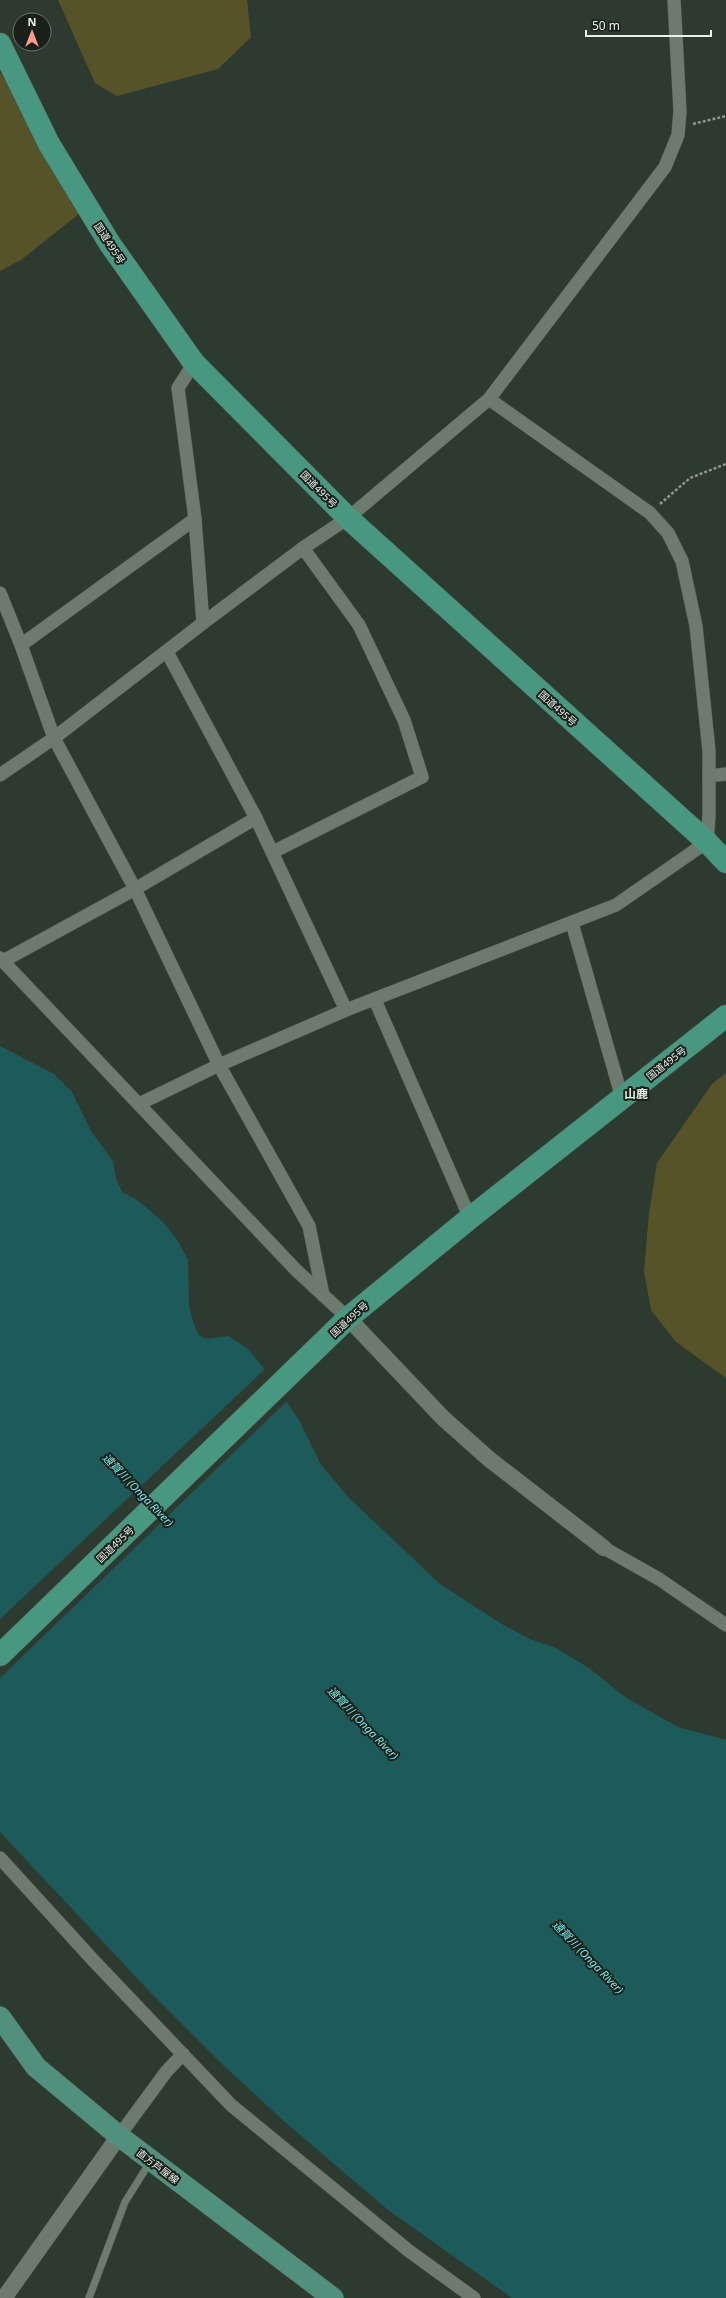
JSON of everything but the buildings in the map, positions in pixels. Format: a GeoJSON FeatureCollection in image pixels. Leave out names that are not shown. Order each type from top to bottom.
{"type":"FeatureCollection","features":[{"type":"Feature","properties":{"kind":"highway","name":"国道495号"},"geometry":{"type":"LineString","coordinates":[[0,44],[49,144],[110,244],[194,363],[348,518],[706,842],[726,862]]}},
{"type":"Feature","properties":{"kind":"highway","name":"国道495号"},"geometry":{"type":"LineString","coordinates":[[0,1655],[348,1318],[470,1218],[726,1016]]}},
{"type":"Feature","properties":{"kind":"main road","name":"直方芦屋線"},"geometry":{"type":"LineString","coordinates":[[0,2017],[36,2067],[119,2136],[333,2298]]}},
{"type":"Feature","properties":{"kind":"street"},"geometry":{"type":"LineString","coordinates":[[0,775],[54,738],[303,548],[348,518],[490,399],[665,167],[678,135],[680,111],[674,0]]}},
{"type":"Feature","properties":{"kind":"street"},"geometry":{"type":"LineString","coordinates":[[194,363],[178,388],[195,519],[203,623]]}},
{"type":"Feature","properties":{"kind":"street"},"geometry":{"type":"LineString","coordinates":[[139,1104],[219,1065],[346,1010],[616,905],[706,842],[709,751],[696,626],[682,561],[668,533],[650,513],[490,399]]}},
{"type":"Feature","properties":{"kind":"street"},"geometry":{"type":"LineString","coordinates":[[21,645],[195,519]]}},
{"type":"Feature","properties":{"kind":"street"},"geometry":{"type":"LineString","coordinates":[[273,852],[422,777],[404,720],[359,625],[303,548]]}},
{"type":"Feature","properties":{"kind":"street"},"geometry":{"type":"LineString","coordinates":[[0,593],[21,645],[54,738],[135,889],[219,1065],[309,1226],[323,1296]]}},
{"type":"Feature","properties":{"kind":"street"},"geometry":{"type":"LineString","coordinates":[[167,652],[256,818],[346,1010]]}},
{"type":"Feature","properties":{"kind":"street"},"geometry":{"type":"LineString","coordinates":[[709,776],[726,774]]}},
{"type":"Feature","properties":{"kind":"street"},"geometry":{"type":"LineString","coordinates":[[256,818],[135,889],[1,959],[323,1296],[348,1318],[443,1418],[472,1444],[604,1548],[659,1579],[726,1625]]}},
{"type":"Feature","properties":{"kind":"street"},"geometry":{"type":"LineString","coordinates":[[572,923],[622,1098]]}},
{"type":"Feature","properties":{"kind":"street"},"geometry":{"type":"LineString","coordinates":[[375,1000],[470,1218]]}},
{"type":"Feature","properties":{"kind":"street"},"geometry":{"type":"LineString","coordinates":[[0,1858],[231,2105],[409,2251],[474,2298]]}},
{"type":"Feature","properties":{"kind":"street"},"geometry":{"type":"LineString","coordinates":[[3,2295],[166,2072],[183,2054]]}},
{"type":"Feature","properties":{"kind":"lane"},"geometry":{"type":"LineString","coordinates":[[89,2298],[125,2202],[152,2160]]}},
{"type":"Feature","properties":{"kind":"path"},"geometry":{"type":"LineString","coordinates":[[678,127],[726,116]]}},
{"type":"Feature","properties":{"kind":"path"},"geometry":{"type":"LineString","coordinates":[[650,513],[690,478],[726,464]]}},
{"type":"Feature","properties":{"kind":"shaded area"},"geometry":{"type":"Polygon","coordinates":[[[58,0],[247,0],[251,37],[218,69],[117,96],[95,83],[58,0]]]}},
{"type":"Feature","properties":{"kind":"shaded area"},"geometry":{"type":"Polygon","coordinates":[[[0,72],[80,213],[21,260],[0,271],[0,72]]]}},
{"type":"Feature","properties":{"kind":"shaded area"},"geometry":{"type":"Polygon","coordinates":[[[726,1073],[726,1378],[676,1342],[651,1310],[644,1271],[649,1213],[657,1163],[712,1084],[726,1073]]]}},
{"type":"Feature","properties":{"kind":"water","name":"遠賀川 (Onga River)"},"geometry":{"type":"Polygon","coordinates":[[[0,1046],[54,1074],[72,1092],[91,1131],[113,1161],[116,1179],[122,1192],[139,1201],[163,1222],[178,1241],[188,1260],[189,1306],[198,1334],[206,1339],[229,1336],[248,1349],[263,1367],[299,1420],[321,1465],[350,1499],[440,1584],[505,1626],[530,1639],[556,1648],[589,1668],[625,1697],[678,1727],[726,1740],[726,2298],[512,2298],[387,2209],[285,2122],[222,2064],[150,1992],[0,1832],[0,1046]]]}},
{"type":"Feature","properties":{"kind":"pier"},"geometry":{"type":"Polygon","coordinates":[[[266,1368],[288,1400],[0,1678],[0,1619],[266,1368]]]}},
{"type":"Feature","properties":{"kind":"district","name":"山鹿"},"geometry":{"type":"Point","coordinates":[636,1094]}}]}
